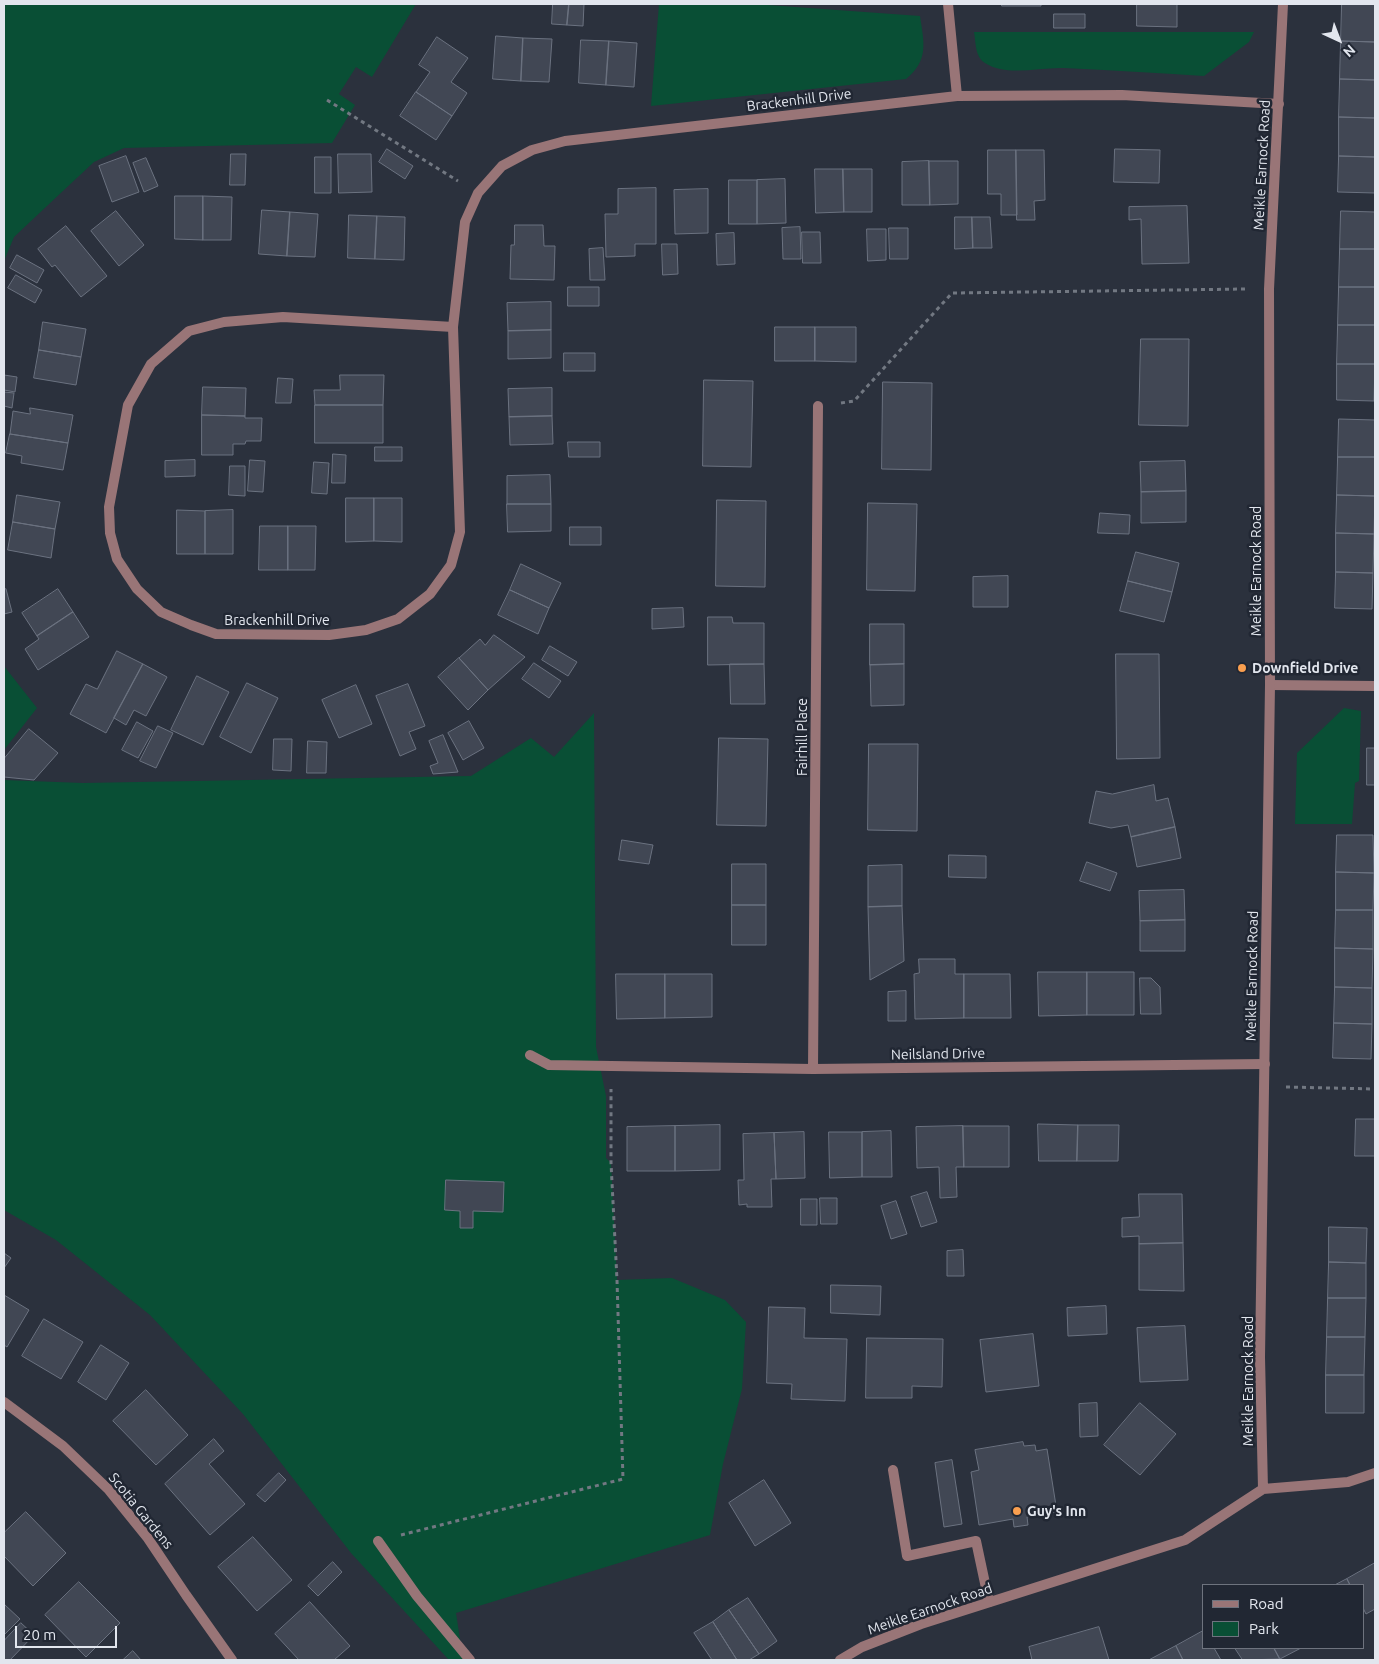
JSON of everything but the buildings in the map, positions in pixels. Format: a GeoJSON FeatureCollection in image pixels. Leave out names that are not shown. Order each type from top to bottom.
{"type":"FeatureCollection","features":[{"type":"Feature","properties":{"kind":"street"},"geometry":{"type":"LineString","coordinates":[[948,4],[957,96]]}},
{"type":"Feature","properties":{"kind":"street","name":"Meikle Earnock Road"},"geometry":{"type":"LineString","coordinates":[[840,1660],[862,1647],[920,1624],[1185,1540],[1263,1489],[1260,1357],[1270,685],[1269,289],[1283,4]]}},
{"type":"Feature","properties":{"kind":"street","name":"Brackenhill Drive"},"geometry":{"type":"LineString","coordinates":[[453,327],[283,317],[224,322],[189,331],[151,364],[128,405],[109,507],[110,533],[117,560],[136,589],[161,612],[216,634],[329,635],[366,630],[398,619],[430,594],[451,565],[460,532],[453,327],[465,222],[478,193],[502,166],[532,150],[565,141],[957,96],[1122,95],[1279,104]]}},
{"type":"Feature","properties":{"kind":"street","name":"Fairhill Place"},"geometry":{"type":"LineString","coordinates":[[813,1069],[818,406]]}},
{"type":"Feature","properties":{"kind":"street"},"geometry":{"type":"LineString","coordinates":[[1270,685],[1375,686]]}},
{"type":"Feature","properties":{"kind":"street","name":"Neilsland Drive"},"geometry":{"type":"LineString","coordinates":[[530,1055],[549,1066],[813,1069],[1265,1064]]}},
{"type":"Feature","properties":{"kind":"street","name":"Scotia Gardens"},"geometry":{"type":"LineString","coordinates":[[4,1402],[63,1446],[110,1490],[148,1537],[186,1596],[232,1660]]}},
{"type":"Feature","properties":{"kind":"street"},"geometry":{"type":"LineString","coordinates":[[893,1470],[907,1556],[976,1541],[989,1602]]}},
{"type":"Feature","properties":{"kind":"street"},"geometry":{"type":"LineString","coordinates":[[1263,1489],[1348,1482],[1375,1473]]}},
{"type":"Feature","properties":{"kind":"street"},"geometry":{"type":"LineString","coordinates":[[378,1541],[417,1596],[470,1660]]}},
{"type":"Feature","properties":{"kind":"path"},"geometry":{"type":"LineString","coordinates":[[327,100],[478,193]]}},
{"type":"Feature","properties":{"kind":"path"},"geometry":{"type":"LineString","coordinates":[[818,406],[854,401],[952,293],[1269,289]]}},
{"type":"Feature","properties":{"kind":"path"},"geometry":{"type":"LineString","coordinates":[[378,1541],[623,1479],[617,1280],[611,1163],[611,1066]]}},
{"type":"Feature","properties":{"kind":"path"},"geometry":{"type":"LineString","coordinates":[[1265,1087],[1375,1089]]}},
{"type":"Feature","properties":{"kind":"green space"},"geometry":{"type":"Polygon","coordinates":[[[4,4],[416,4],[372,77],[356,67],[339,94],[355,105],[332,143],[124,148],[94,162],[14,237],[4,261],[4,4]]]}},
{"type":"Feature","properties":{"kind":"green space"},"geometry":{"type":"Polygon","coordinates":[[[659,4],[754,4],[920,16],[923,35],[922,58],[906,79],[651,106],[659,4]]]}},
{"type":"Feature","properties":{"kind":"green space"},"geometry":{"type":"Polygon","coordinates":[[[974,32],[1254,32],[1249,42],[1204,76],[1064,68],[1003,70],[985,63],[979,57],[974,32]]]}},
{"type":"Feature","properties":{"kind":"green space"},"geometry":{"type":"Polygon","coordinates":[[[4,666],[37,708],[4,750],[4,666]]]}},
{"type":"Feature","properties":{"kind":"green space"},"geometry":{"type":"Polygon","coordinates":[[[1344,708],[1361,711],[1359,781],[1355,783],[1352,824],[1295,824],[1297,753],[1344,708]]]}},
{"type":"Feature","properties":{"kind":"green space"},"geometry":{"type":"Polygon","coordinates":[[[594,713],[596,1047],[606,1096],[606,1158],[611,1163],[617,1280],[672,1278],[725,1300],[746,1322],[742,1389],[723,1464],[710,1535],[456,1613],[462,1652],[470,1660],[449,1660],[351,1553],[243,1414],[150,1315],[56,1240],[4,1210],[4,780],[83,783],[471,776],[531,738],[554,757],[594,713]]]}},
{"type":"Feature","properties":{"kind":"place","name":"Downfield Drive"},"geometry":{"type":"Point","coordinates":[1242,668]}},
{"type":"Feature","properties":{"kind":"place","name":"Guy's Inn"},"geometry":{"type":"Point","coordinates":[1017,1511]}}]}
